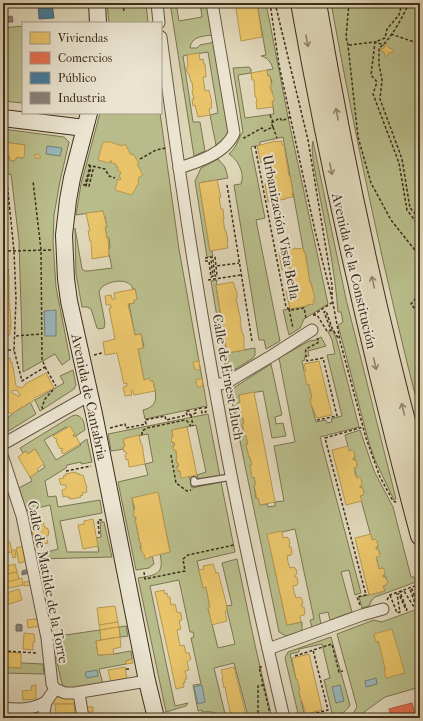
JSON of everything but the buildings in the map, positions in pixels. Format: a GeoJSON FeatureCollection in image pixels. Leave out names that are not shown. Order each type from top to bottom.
{"type":"FeatureCollection","features":[{"type":"Feature","properties":{"kind":"main road"},"geometry":{"type":"LineString","coordinates":[[97,3],[98,22]]}},
{"type":"Feature","properties":{"kind":"main road","name":"Avenida de la Constitución"},"geometry":{"type":"LineString","coordinates":[[300,3],[322,123],[351,261],[382,391],[420,536]]}},
{"type":"Feature","properties":{"kind":"main road","name":"Avenida de la Constitución"},"geometry":{"type":"LineString","coordinates":[[317,3],[338,120],[367,258],[420,474]]}},
{"type":"Feature","properties":{"kind":"main road"},"geometry":{"type":"LineString","coordinates":[[3,118],[87,121]]}},
{"type":"Feature","properties":{"kind":"main road","name":"Avenida de Cantabria"},"geometry":{"type":"LineString","coordinates":[[87,121],[72,178],[64,235],[69,301],[90,395],[147,681],[156,718]]}},
{"type":"Feature","properties":{"kind":"street"},"geometry":{"type":"LineString","coordinates":[[156,3],[159,22]]}},
{"type":"Feature","properties":{"kind":"street"},"geometry":{"type":"LineString","coordinates":[[179,168],[212,155],[230,141],[234,133],[212,3]]}},
{"type":"Feature","properties":{"kind":"street","name":"Calle de Ernest Lluch"},"geometry":{"type":"LineString","coordinates":[[162,44],[179,168],[214,385],[231,477],[284,718]]}},
{"type":"Feature","properties":{"kind":"street"},"geometry":{"type":"LineString","coordinates":[[214,385],[226,383],[273,355],[315,334]]}},
{"type":"Feature","properties":{"kind":"street"},"geometry":{"type":"LineString","coordinates":[[3,444],[90,395]]}},
{"type":"Feature","properties":{"kind":"street","name":"Calle de Matilde de la Torre"},"geometry":{"type":"LineString","coordinates":[[3,458],[22,516],[47,638],[52,684],[55,689]]}},
{"type":"Feature","properties":{"kind":"street"},"geometry":{"type":"LineString","coordinates":[[268,649],[382,609]]}},
{"type":"Feature","properties":{"kind":"street"},"geometry":{"type":"LineString","coordinates":[[42,718],[46,702],[55,689],[59,692],[65,693],[79,693],[147,681]]}},
{"type":"Feature","properties":{"kind":"street"},"geometry":{"type":"LineString","coordinates":[[79,693],[83,718]]}},
{"type":"Feature","properties":{"kind":"street"},"geometry":{"type":"LineString","coordinates":[[3,708],[15,710],[34,708],[46,702]]}},
{"type":"Feature","properties":{"kind":"street"},"geometry":{"type":"LineString","coordinates":[[3,718],[15,710]]}},
{"type":"Feature","properties":{"kind":"lane"},"geometry":{"type":"LineString","coordinates":[[194,480],[194,483],[231,477]]}},
{"type":"Feature","properties":{"kind":"path"},"geometry":{"type":"LineString","coordinates":[[123,3],[124,12]]}},
{"type":"Feature","properties":{"kind":"path"},"geometry":{"type":"LineString","coordinates":[[270,3],[279,65],[315,231],[333,303],[340,341],[363,427],[380,477],[393,501],[400,504]]}},
{"type":"Feature","properties":{"kind":"path"},"geometry":{"type":"LineString","coordinates":[[275,3],[308,140],[332,285],[333,303]]}},
{"type":"Feature","properties":{"kind":"path"},"geometry":{"type":"LineString","coordinates":[[349,3],[346,37],[355,100],[358,137],[371,183],[391,220],[418,254],[420,266]]}},
{"type":"Feature","properties":{"kind":"path"},"geometry":{"type":"LineString","coordinates":[[348,45],[375,42],[385,38],[387,29],[399,15],[402,3]]}},
{"type":"Feature","properties":{"kind":"path"},"geometry":{"type":"LineString","coordinates":[[410,3],[403,17],[384,45],[379,48],[379,64],[382,80],[380,99],[402,159],[410,208],[420,218]]}},
{"type":"Feature","properties":{"kind":"path"},"geometry":{"type":"LineString","coordinates":[[391,34],[420,44]]}},
{"type":"Feature","properties":{"kind":"path"},"geometry":{"type":"LineString","coordinates":[[375,42],[384,45]]}},
{"type":"Feature","properties":{"kind":"path"},"geometry":{"type":"LineString","coordinates":[[375,42],[371,75],[377,82],[373,94],[399,163],[407,210],[420,228]]}},
{"type":"Feature","properties":{"kind":"path"},"geometry":{"type":"LineString","coordinates":[[349,101],[355,100]]}},
{"type":"Feature","properties":{"kind":"path"},"geometry":{"type":"LineString","coordinates":[[270,115],[273,122],[271,123],[277,138]]}},
{"type":"Feature","properties":{"kind":"path"},"geometry":{"type":"LineString","coordinates":[[273,122],[280,118],[282,121],[290,116]]}},
{"type":"Feature","properties":{"kind":"path"},"geometry":{"type":"LineString","coordinates":[[244,138],[262,128],[264,131],[273,127]]}},
{"type":"Feature","properties":{"kind":"path"},"geometry":{"type":"LineString","coordinates":[[308,140],[314,139]]}},
{"type":"Feature","properties":{"kind":"path","name":"Urbanización Vista Bella"},"geometry":{"type":"LineString","coordinates":[[255,146],[286,307],[288,309],[304,308],[306,318]]}},
{"type":"Feature","properties":{"kind":"path"},"geometry":{"type":"LineString","coordinates":[[140,159],[156,150],[164,148]]}},
{"type":"Feature","properties":{"kind":"path"},"geometry":{"type":"LineString","coordinates":[[89,159],[83,184],[85,185],[90,166],[86,186],[88,186],[94,166]]}},
{"type":"Feature","properties":{"kind":"path"},"geometry":{"type":"LineString","coordinates":[[88,165],[105,169],[108,175],[115,178]]}},
{"type":"Feature","properties":{"kind":"path"},"geometry":{"type":"LineString","coordinates":[[33,181],[41,250],[42,359],[56,386]]}},
{"type":"Feature","properties":{"kind":"path"},"geometry":{"type":"LineString","coordinates":[[7,182],[14,251],[16,336],[14,350],[22,381],[45,367]]}},
{"type":"Feature","properties":{"kind":"path"},"geometry":{"type":"LineString","coordinates":[[227,185],[252,341]]}},
{"type":"Feature","properties":{"kind":"path"},"geometry":{"type":"LineString","coordinates":[[3,251],[53,250]]}},
{"type":"Feature","properties":{"kind":"path"},"geometry":{"type":"LineString","coordinates":[[215,257],[216,266],[217,276],[215,276],[213,260],[211,260],[213,276],[211,277],[206,260],[215,257]]}},
{"type":"Feature","properties":{"kind":"path"},"geometry":{"type":"LineString","coordinates":[[216,266],[239,262]]}},
{"type":"Feature","properties":{"kind":"path"},"geometry":{"type":"LineString","coordinates":[[210,280],[242,275]]}},
{"type":"Feature","properties":{"kind":"path"},"geometry":{"type":"LineString","coordinates":[[420,284],[416,298],[411,304],[415,309],[420,309]]}},
{"type":"Feature","properties":{"kind":"path"},"geometry":{"type":"LineString","coordinates":[[333,303],[313,315],[317,315],[327,331],[331,330],[324,312],[326,311],[332,328],[340,341]]}},
{"type":"Feature","properties":{"kind":"path"},"geometry":{"type":"LineString","coordinates":[[288,309],[293,328]]}},
{"type":"Feature","properties":{"kind":"path"},"geometry":{"type":"LineString","coordinates":[[16,336],[41,334]]}},
{"type":"Feature","properties":{"kind":"path"},"geometry":{"type":"LineString","coordinates":[[315,334],[319,342],[306,349],[307,362],[323,358],[336,416],[317,420]]}},
{"type":"Feature","properties":{"kind":"path"},"geometry":{"type":"LineString","coordinates":[[3,350],[14,350]]}},
{"type":"Feature","properties":{"kind":"path"},"geometry":{"type":"LineString","coordinates":[[92,356],[102,353]]}},
{"type":"Feature","properties":{"kind":"path"},"geometry":{"type":"LineString","coordinates":[[43,410],[43,403],[53,390]]}},
{"type":"Feature","properties":{"kind":"path"},"geometry":{"type":"LineString","coordinates":[[420,399],[420,406]]}},
{"type":"Feature","properties":{"kind":"path"},"geometry":{"type":"LineString","coordinates":[[191,415],[196,413],[196,410],[202,408],[202,413],[206,412],[205,408],[208,407]]}},
{"type":"Feature","properties":{"kind":"path"},"geometry":{"type":"LineString","coordinates":[[97,430],[125,424],[126,428],[146,424],[145,420],[165,416],[166,420],[187,415],[186,411],[189,411],[191,415],[192,426],[185,420],[147,428],[142,431],[142,435]]}},
{"type":"Feature","properties":{"kind":"path"},"geometry":{"type":"LineString","coordinates":[[361,609],[357,597],[366,595],[325,438],[363,427]]}},
{"type":"Feature","properties":{"kind":"path"},"geometry":{"type":"LineString","coordinates":[[66,471],[92,465]]}},
{"type":"Feature","properties":{"kind":"path"},"geometry":{"type":"LineString","coordinates":[[99,534],[98,520],[104,519]]}},
{"type":"Feature","properties":{"kind":"path"},"geometry":{"type":"LineString","coordinates":[[144,572],[145,579],[185,571],[183,558],[188,555],[234,545]]}},
{"type":"Feature","properties":{"kind":"path"},"geometry":{"type":"LineString","coordinates":[[420,596],[419,584],[390,595],[397,613],[400,612],[397,594],[399,594],[407,610],[400,592],[404,591],[414,607],[416,606],[410,589],[412,588],[418,606],[420,605]]}},
{"type":"Feature","properties":{"kind":"path"},"geometry":{"type":"LineString","coordinates":[[295,656],[332,644],[339,672],[343,671]]}},
{"type":"Feature","properties":{"kind":"path"},"geometry":{"type":"LineString","coordinates":[[295,714],[300,713],[301,717],[328,710],[313,650]]}},
{"type":"Feature","properties":{"kind":"path"},"geometry":{"type":"LineString","coordinates":[[3,651],[41,653]]}},
{"type":"Feature","properties":{"kind":"path"},"geometry":{"type":"LineString","coordinates":[[262,666],[259,667],[271,718]]}},
{"type":"Feature","properties":{"kind":"path"},"geometry":{"type":"LineString","coordinates":[[126,669],[132,668]]}},
{"type":"Feature","properties":{"kind":"path"},"geometry":{"type":"LineString","coordinates":[[258,718],[258,686],[263,685]]}},
{"type":"Feature","properties":{"kind":"green space"},"geometry":{"type":"Polygon","coordinates":[[[107,3],[146,3],[148,22],[109,22],[107,3]]]}},
{"type":"Feature","properties":{"kind":"green space"},"geometry":{"type":"Polygon","coordinates":[[[170,3],[176,3],[179,21],[202,17],[200,3],[208,3],[214,35],[202,36],[195,39],[190,48],[197,48],[200,45],[215,42],[229,132],[222,142],[216,145],[210,115],[218,113],[208,52],[183,56],[193,122],[200,122],[205,151],[194,156],[170,3]]]}},
{"type":"Feature","properties":{"kind":"green space"},"geometry":{"type":"Polygon","coordinates":[[[257,3],[266,3],[289,122],[328,304],[304,319],[300,328],[289,335],[283,310],[313,304],[314,299],[303,248],[283,137],[260,142],[260,145],[251,147],[265,218],[256,220],[280,341],[266,349],[264,340],[259,340],[234,185],[241,184],[242,176],[238,163],[229,154],[235,148],[243,132],[233,68],[249,67],[251,69],[251,73],[238,75],[245,118],[274,114],[272,91],[270,86],[272,83],[270,76],[268,76],[267,70],[273,69],[269,61],[261,56],[266,55],[257,3]]]}},
{"type":"Feature","properties":{"kind":"green space"},"geometry":{"type":"Polygon","coordinates":[[[331,3],[420,3],[420,414],[372,209],[331,3]]]}},
{"type":"Feature","properties":{"kind":"green space"},"geometry":{"type":"Polygon","coordinates":[[[22,26],[22,103],[3,101],[3,28],[22,26]]]}},
{"type":"Feature","properties":{"kind":"green space"},"geometry":{"type":"Polygon","coordinates":[[[100,114],[160,114],[179,249],[207,406],[145,419],[143,410],[152,406],[156,399],[156,395],[153,381],[150,382],[149,379],[144,380],[138,349],[144,347],[141,334],[135,335],[129,304],[134,303],[134,300],[137,299],[135,289],[133,289],[126,282],[121,281],[110,283],[101,288],[99,292],[105,323],[104,328],[97,328],[91,309],[82,307],[76,274],[75,228],[82,269],[88,271],[112,268],[108,249],[110,248],[109,238],[107,238],[105,227],[107,227],[103,211],[76,215],[81,184],[100,114]]]}},
{"type":"Feature","properties":{"kind":"green space"},"geometry":{"type":"Polygon","coordinates":[[[3,129],[64,137],[69,142],[54,215],[53,242],[56,287],[70,359],[62,365],[55,354],[23,372],[19,241],[11,174],[3,175],[3,155],[9,156],[10,160],[13,161],[17,157],[23,158],[25,145],[3,142],[3,129]]]}},
{"type":"Feature","properties":{"kind":"green space"},"geometry":{"type":"Polygon","coordinates":[[[313,141],[346,299],[396,499],[394,500],[375,460],[369,443],[338,325],[343,322],[341,312],[338,312],[337,296],[327,233],[312,150],[313,141]]]}},
{"type":"Feature","properties":{"kind":"green space"},"geometry":{"type":"Polygon","coordinates":[[[218,159],[225,167],[228,178],[199,183],[210,251],[212,251],[213,256],[207,257],[195,181],[201,168],[218,159]]]}},
{"type":"Feature","properties":{"kind":"green space"},"geometry":{"type":"Polygon","coordinates":[[[217,280],[216,286],[227,353],[255,348],[255,355],[253,358],[231,372],[226,370],[211,281],[217,280]]]}},
{"type":"Feature","properties":{"kind":"green space"},"geometry":{"type":"Polygon","coordinates":[[[333,330],[359,427],[320,437],[361,593],[355,595],[349,570],[341,572],[352,612],[330,620],[328,612],[319,614],[321,624],[312,627],[310,620],[314,619],[295,529],[268,537],[287,625],[302,622],[302,631],[286,636],[279,632],[231,393],[235,387],[271,364],[282,415],[275,417],[276,424],[283,423],[286,436],[272,438],[263,391],[239,395],[240,402],[238,403],[244,423],[242,424],[252,465],[250,465],[252,477],[254,477],[256,485],[254,486],[256,498],[258,498],[260,505],[267,504],[268,507],[275,506],[275,502],[284,501],[274,446],[295,442],[279,358],[309,341],[316,340],[321,337],[326,346],[308,351],[309,356],[304,357],[305,360],[302,361],[307,384],[309,384],[312,398],[310,399],[316,422],[326,420],[327,423],[332,422],[331,419],[342,416],[327,355],[335,354],[332,340],[328,332],[333,330]]]}},
{"type":"Feature","properties":{"kind":"green space"},"geometry":{"type":"Polygon","coordinates":[[[73,370],[76,385],[74,389],[40,411],[35,400],[64,383],[60,376],[73,370]]]}},
{"type":"Feature","properties":{"kind":"green space"},"geometry":{"type":"Polygon","coordinates":[[[30,402],[36,414],[7,432],[3,432],[3,422],[17,410],[30,402]]]}},
{"type":"Feature","properties":{"kind":"green space"},"geometry":{"type":"Polygon","coordinates":[[[208,414],[220,476],[199,480],[198,478],[197,475],[206,472],[196,425],[172,430],[172,443],[174,442],[175,445],[173,446],[174,450],[176,450],[176,459],[179,466],[177,466],[178,471],[189,476],[192,488],[221,482],[235,552],[197,561],[203,588],[206,587],[210,607],[208,608],[218,648],[235,644],[226,606],[232,605],[222,563],[237,559],[272,718],[241,718],[248,716],[234,663],[214,668],[226,718],[222,718],[213,712],[202,712],[202,710],[198,711],[193,685],[201,684],[191,638],[194,637],[193,632],[190,632],[179,580],[150,586],[175,706],[188,703],[186,706],[166,712],[138,578],[157,573],[161,566],[160,554],[170,552],[158,493],[132,498],[136,520],[135,522],[142,546],[140,546],[141,550],[150,558],[149,557],[152,556],[154,564],[149,568],[136,570],[118,482],[148,475],[145,464],[153,462],[148,434],[123,439],[125,446],[123,447],[124,449],[111,451],[108,434],[208,414]]]}},
{"type":"Feature","properties":{"kind":"green space"},"geometry":{"type":"Polygon","coordinates":[[[76,415],[82,419],[85,430],[74,437],[73,435],[75,434],[70,427],[66,427],[44,440],[56,460],[81,445],[80,444],[87,439],[92,462],[81,464],[81,462],[67,465],[66,468],[45,481],[48,497],[56,496],[58,507],[100,500],[102,513],[60,521],[67,552],[99,552],[96,538],[101,537],[100,522],[104,522],[112,557],[38,559],[37,555],[58,549],[50,505],[26,511],[19,488],[32,481],[30,477],[45,467],[35,449],[28,454],[26,451],[23,453],[20,448],[76,415]]]}},
{"type":"Feature","properties":{"kind":"green space"},"geometry":{"type":"Polygon","coordinates":[[[360,430],[374,471],[393,507],[411,577],[414,577],[416,582],[375,597],[369,606],[362,608],[359,597],[385,591],[383,586],[386,585],[387,582],[386,577],[383,577],[383,575],[385,575],[383,568],[379,569],[376,557],[380,554],[378,549],[376,549],[376,547],[378,547],[377,541],[375,539],[372,540],[360,496],[363,495],[364,492],[362,487],[360,488],[361,480],[357,478],[354,468],[356,468],[357,465],[356,460],[353,460],[353,458],[355,458],[354,452],[352,450],[349,451],[345,435],[360,430]]]}},
{"type":"Feature","properties":{"kind":"green space"},"geometry":{"type":"Polygon","coordinates":[[[420,608],[420,687],[385,697],[360,715],[361,718],[347,718],[357,707],[337,634],[374,620],[382,622],[420,608]]]}},
{"type":"Feature","properties":{"kind":"green space"},"geometry":{"type":"Polygon","coordinates":[[[126,626],[128,636],[120,637],[119,627],[126,626]]]}},
{"type":"Feature","properties":{"kind":"green space"},"geometry":{"type":"Polygon","coordinates":[[[100,630],[101,640],[96,641],[98,655],[131,651],[132,659],[126,661],[126,664],[99,669],[103,684],[70,691],[63,688],[51,637],[100,630]]]}},
{"type":"Feature","properties":{"kind":"green space"},"geometry":{"type":"Polygon","coordinates":[[[331,637],[350,705],[343,713],[333,717],[324,680],[330,678],[322,644],[299,649],[299,652],[290,654],[300,690],[300,697],[302,699],[305,717],[314,715],[315,718],[299,718],[285,658],[288,652],[331,637]]]}},
{"type":"Feature","properties":{"kind":"green space"},"geometry":{"type":"Polygon","coordinates":[[[3,647],[5,648],[4,667],[20,668],[21,663],[43,664],[44,674],[3,673],[3,647]]]}},
{"type":"Feature","properties":{"kind":"water"},"geometry":{"type":"Polygon","coordinates":[[[47,146],[62,148],[60,156],[46,154],[47,146]]]}},
{"type":"Feature","properties":{"kind":"water"},"geometry":{"type":"Polygon","coordinates":[[[56,310],[56,336],[45,336],[44,311],[56,310]]]}},
{"type":"Feature","properties":{"kind":"water"},"geometry":{"type":"Polygon","coordinates":[[[97,670],[98,676],[87,678],[85,675],[86,672],[97,670]]]}},
{"type":"Feature","properties":{"kind":"water"},"geometry":{"type":"Polygon","coordinates":[[[376,678],[377,684],[366,687],[365,681],[376,678]]]}},
{"type":"Feature","properties":{"kind":"water"},"geometry":{"type":"Polygon","coordinates":[[[202,685],[205,702],[198,704],[194,687],[202,685]]]}},
{"type":"Feature","properties":{"kind":"water"},"geometry":{"type":"Polygon","coordinates":[[[340,685],[344,701],[336,703],[332,687],[340,685]]]}}]}
